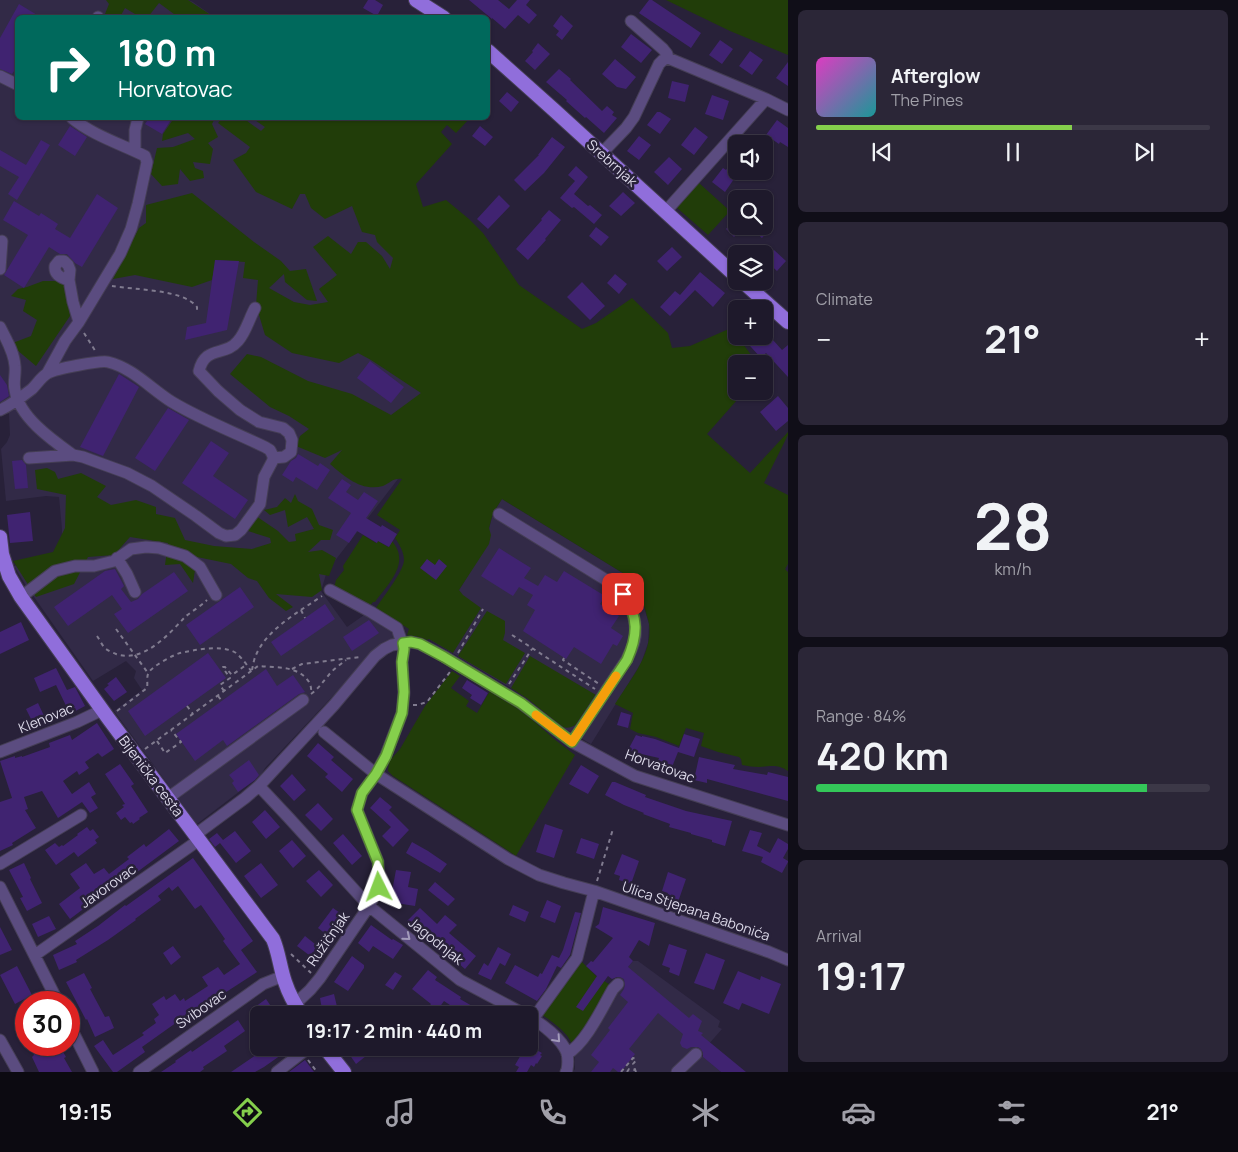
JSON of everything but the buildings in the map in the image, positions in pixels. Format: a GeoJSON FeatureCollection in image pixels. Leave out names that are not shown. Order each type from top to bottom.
{"type":"FeatureCollection","features":[{"type":"Feature","properties":{"kind":"main road"},"geometry":{"type":"LineString","coordinates":[[416,0],[439,15]]}},
{"type":"Feature","properties":{"kind":"main road","name":"Srebrnjak"},"geometry":{"type":"LineString","coordinates":[[490,53],[728,269]]}},
{"type":"Feature","properties":{"kind":"main road"},"geometry":{"type":"LineString","coordinates":[[752,290],[788,322]]}},
{"type":"Feature","properties":{"kind":"main road","name":"Bijenička cesta"},"geometry":{"type":"LineString","coordinates":[[0,538],[2,554],[9,576],[21,597],[105,714],[273,939],[283,976],[296,1006]]}},
{"type":"Feature","properties":{"kind":"main road"},"geometry":{"type":"LineString","coordinates":[[332,1056],[344,1072]]}},
{"type":"Feature","properties":{"kind":"street"},"geometry":{"type":"LineString","coordinates":[[631,21],[663,49],[668,58],[788,110]]}},
{"type":"Feature","properties":{"kind":"street"},"geometry":{"type":"LineString","coordinates":[[602,153],[631,122],[659,64],[668,58]]}},
{"type":"Feature","properties":{"kind":"street"},"geometry":{"type":"LineString","coordinates":[[0,76],[15,84]]}},
{"type":"Feature","properties":{"kind":"street"},"geometry":{"type":"LineString","coordinates":[[666,211],[766,99]]}},
{"type":"Feature","properties":{"kind":"street"},"geometry":{"type":"LineString","coordinates":[[0,410],[31,389],[48,372],[65,341],[79,322],[120,254],[138,204],[147,162],[145,156],[98,134],[74,120]]}},
{"type":"Feature","properties":{"kind":"street"},"geometry":{"type":"LineString","coordinates":[[135,151],[135,130],[138,120]]}},
{"type":"Feature","properties":{"kind":"street"},"geometry":{"type":"LineString","coordinates":[[0,269],[2,241]]}},
{"type":"Feature","properties":{"kind":"street"},"geometry":{"type":"LineString","coordinates":[[69,280],[79,322]]}},
{"type":"Feature","properties":{"kind":"street"},"geometry":{"type":"LineString","coordinates":[[255,308],[238,341],[229,348],[205,357],[199,371],[240,410],[259,422],[283,428],[289,433],[292,440],[291,452],[284,457],[273,458]]}},
{"type":"Feature","properties":{"kind":"street"},"geometry":{"type":"LineString","coordinates":[[0,327],[13,356],[15,367],[14,390],[28,417],[43,432],[73,455]]}},
{"type":"Feature","properties":{"kind":"street"},"geometry":{"type":"LineString","coordinates":[[29,458],[73,455],[84,457],[127,473],[152,486],[226,536],[235,535],[241,530],[260,504],[264,477],[273,460],[270,450],[170,401],[129,371],[113,363],[105,361],[48,372]]}},
{"type":"Feature","properties":{"kind":"street"},"geometry":{"type":"LineString","coordinates":[[498,514],[610,583],[623,594],[630,604],[634,619],[635,636],[632,649],[627,660],[572,742]]}},
{"type":"Feature","properties":{"kind":"street"},"geometry":{"type":"LineString","coordinates":[[21,597],[55,571],[75,566],[94,566],[114,561],[132,549],[146,547],[159,548],[185,556],[200,567],[215,592]]}},
{"type":"Feature","properties":{"kind":"street"},"geometry":{"type":"LineString","coordinates":[[117,558],[135,592]]}},
{"type":"Feature","properties":{"kind":"street"},"geometry":{"type":"LineString","coordinates":[[197,838],[259,786],[334,705],[379,652],[392,645],[403,643],[397,628],[393,625],[330,590]]}},
{"type":"Feature","properties":{"kind":"street","name":"Horvatovac"},"geometry":{"type":"LineString","coordinates":[[403,643],[420,644],[444,657],[521,703],[572,742],[634,778],[788,825]]}},
{"type":"Feature","properties":{"kind":"street","name":"Ružičnjak"},"geometry":{"type":"LineString","coordinates":[[300,1006],[305,995],[315,984],[369,906],[379,887],[378,862],[357,810],[362,793],[386,756],[402,713],[404,692],[403,643]]}},
{"type":"Feature","properties":{"kind":"street"},"geometry":{"type":"LineString","coordinates":[[168,798],[303,700]]}},
{"type":"Feature","properties":{"kind":"street","name":"Klenovac"},"geometry":{"type":"LineString","coordinates":[[0,752],[77,722],[105,714]]}},
{"type":"Feature","properties":{"kind":"street"},"geometry":{"type":"LineString","coordinates":[[324,732],[376,774],[516,863],[544,877],[595,890],[577,958],[538,1006]]}},
{"type":"Feature","properties":{"kind":"street","name":"Jagodnjak"},"geometry":{"type":"LineString","coordinates":[[259,786],[369,906],[460,980],[508,1006]]}},
{"type":"Feature","properties":{"kind":"street"},"geometry":{"type":"LineString","coordinates":[[0,864],[81,815]]}},
{"type":"Feature","properties":{"kind":"street","name":"Javorovac"},"geometry":{"type":"LineString","coordinates":[[35,955],[197,838]]}},
{"type":"Feature","properties":{"kind":"street"},"geometry":{"type":"LineString","coordinates":[[0,887],[53,991]]}},
{"type":"Feature","properties":{"kind":"street","name":"Ulica Stjepana Babonića"},"geometry":{"type":"LineString","coordinates":[[595,890],[788,960]]}},
{"type":"Feature","properties":{"kind":"street","name":"Svibovac"},"geometry":{"type":"LineString","coordinates":[[139,1072],[263,984],[283,976]]}},
{"type":"Feature","properties":{"kind":"street"},"geometry":{"type":"LineString","coordinates":[[566,1072],[567,1054],[574,1050],[589,1030],[613,989],[618,984]]}},
{"type":"Feature","properties":{"kind":"street","name":"Jagodnjak"},"geometry":{"type":"LineString","coordinates":[[538,1023],[551,1032],[563,1045],[567,1054]]}},
{"type":"Feature","properties":{"kind":"street"},"geometry":{"type":"LineString","coordinates":[[0,1040],[18,1072]]}},
{"type":"Feature","properties":{"kind":"street"},"geometry":{"type":"LineString","coordinates":[[80,1046],[93,1072]]}},
{"type":"Feature","properties":{"kind":"street"},"geometry":{"type":"LineString","coordinates":[[681,1071],[696,1054]]}},
{"type":"Feature","properties":{"kind":"street"},"geometry":{"type":"LineString","coordinates":[[277,1072],[297,1056]]}},
{"type":"Feature","properties":{"kind":"path"},"geometry":{"type":"LineString","coordinates":[[102,284],[128,289],[163,292],[182,297],[193,302],[197,307],[197,311]]}},
{"type":"Feature","properties":{"kind":"path"},"geometry":{"type":"LineString","coordinates":[[79,322],[88,340],[105,361]]}},
{"type":"Feature","properties":{"kind":"path"},"geometry":{"type":"LineString","coordinates":[[252,671],[255,656],[274,631],[300,610],[330,590]]}},
{"type":"Feature","properties":{"kind":"path"},"geometry":{"type":"LineString","coordinates":[[97,636],[104,647],[111,652],[127,656],[136,655],[166,637],[215,592]]}},
{"type":"Feature","properties":{"kind":"path"},"geometry":{"type":"LineString","coordinates":[[455,657],[483,609]]}},
{"type":"Feature","properties":{"kind":"path"},"geometry":{"type":"LineString","coordinates":[[300,610],[305,618]]}},
{"type":"Feature","properties":{"kind":"path"},"geometry":{"type":"LineString","coordinates":[[105,714],[147,688],[148,673],[116,629]]}},
{"type":"Feature","properties":{"kind":"path"},"geometry":{"type":"LineString","coordinates":[[512,635],[599,692]]}},
{"type":"Feature","properties":{"kind":"path"},"geometry":{"type":"LineString","coordinates":[[148,673],[174,654],[205,649],[232,651],[242,658],[252,671]]}},
{"type":"Feature","properties":{"kind":"path"},"geometry":{"type":"LineString","coordinates":[[510,683],[532,649]]}},
{"type":"Feature","properties":{"kind":"path"},"geometry":{"type":"LineString","coordinates":[[292,669],[302,664],[360,657],[366,654]]}},
{"type":"Feature","properties":{"kind":"path"},"geometry":{"type":"LineString","coordinates":[[141,751],[258,666],[292,669],[299,672],[306,678],[312,690],[308,696],[318,690],[328,675],[348,658]]}},
{"type":"Feature","properties":{"kind":"path"},"geometry":{"type":"LineString","coordinates":[[564,658],[563,660],[602,686]]}},
{"type":"Feature","properties":{"kind":"path"},"geometry":{"type":"LineString","coordinates":[[224,691],[220,686],[230,678],[223,666],[232,675],[246,665]]}},
{"type":"Feature","properties":{"kind":"path"},"geometry":{"type":"LineString","coordinates":[[403,704],[417,705],[427,702],[454,668]]}},
{"type":"Feature","properties":{"kind":"path"},"geometry":{"type":"LineString","coordinates":[[218,696],[222,701]]}},
{"type":"Feature","properties":{"kind":"path"},"geometry":{"type":"LineString","coordinates":[[187,706],[193,714]]}},
{"type":"Feature","properties":{"kind":"path"},"geometry":{"type":"LineString","coordinates":[[157,740],[165,753],[180,742],[171,730]]}},
{"type":"Feature","properties":{"kind":"path"},"geometry":{"type":"LineString","coordinates":[[595,890],[614,829]]}},
{"type":"Feature","properties":{"kind":"path"},"geometry":{"type":"LineString","coordinates":[[291,954],[313,975]]}},
{"type":"Feature","properties":{"kind":"path"},"geometry":{"type":"LineString","coordinates":[[308,1056],[317,1072]]}},
{"type":"Feature","properties":{"kind":"path"},"geometry":{"type":"LineString","coordinates":[[621,1072],[633,1058],[637,1059],[633,1064],[635,1071]]}},
{"type":"Feature","properties":{"kind":"path"},"geometry":{"type":"LineString","coordinates":[[627,1072],[629,1069],[635,1071]]}},
{"type":"Feature","properties":{"kind":"shaded area"},"geometry":{"type":"Polygon","coordinates":[[[0,0],[188,0],[193,2],[211,15],[15,15],[15,120],[350,120],[391,174],[578,377],[408,466],[327,571],[321,591],[347,627],[367,613],[391,627],[395,638],[380,646],[265,768],[261,775],[197,824],[114,711],[142,690],[134,678],[136,671],[126,661],[93,681],[14,566],[62,550],[62,529],[59,497],[46,496],[6,501],[1,449],[10,435],[9,414],[0,401],[0,0]]]}},
{"type":"Feature","properties":{"kind":"shaded area"},"geometry":{"type":"Polygon","coordinates":[[[502,499],[626,575],[636,587],[642,601],[649,624],[648,643],[641,663],[591,744],[562,727],[528,699],[429,639],[472,569],[489,529],[493,513],[502,499]]]}},
{"type":"Feature","properties":{"kind":"shaded area"},"geometry":{"type":"Polygon","coordinates":[[[633,961],[638,961],[720,1021],[718,1027],[722,1029],[700,1054],[721,1072],[573,1072],[575,1069],[574,1050],[615,982],[633,961]]]}},
{"type":"Feature","properties":{"kind":"green space"},"geometry":{"type":"Polygon","coordinates":[[[106,0],[188,0],[211,15],[175,15],[159,3],[150,15],[137,15],[125,8],[121,15],[107,15],[105,14],[109,4],[106,0]]]}},
{"type":"Feature","properties":{"kind":"green space"},"geometry":{"type":"Polygon","coordinates":[[[666,0],[788,0],[788,55],[730,31],[666,0]]]}},
{"type":"Feature","properties":{"kind":"green space"},"geometry":{"type":"Polygon","coordinates":[[[173,120],[214,120],[212,124],[218,137],[208,143],[213,149],[210,164],[193,162],[195,168],[203,171],[204,178],[190,181],[180,169],[178,184],[162,186],[151,174],[157,148],[173,147],[195,139],[188,133],[162,141],[163,134],[173,120]]]}},
{"type":"Feature","properties":{"kind":"green space"},"geometry":{"type":"Polygon","coordinates":[[[220,120],[246,120],[261,131],[265,127],[255,120],[468,120],[456,133],[447,125],[441,132],[452,144],[416,184],[423,207],[446,200],[483,233],[519,285],[582,329],[596,323],[632,298],[668,333],[672,348],[690,346],[728,329],[728,345],[744,345],[751,355],[728,355],[728,400],[737,400],[707,434],[750,473],[788,432],[764,483],[788,495],[788,564],[785,569],[788,572],[788,771],[778,766],[757,767],[742,765],[739,757],[701,746],[704,733],[686,728],[679,746],[630,729],[633,713],[615,704],[639,666],[647,646],[649,624],[638,590],[626,575],[502,499],[493,513],[489,528],[491,535],[489,544],[459,590],[481,608],[453,653],[429,639],[407,635],[409,629],[376,608],[403,565],[403,554],[395,538],[400,530],[377,515],[402,479],[396,479],[383,486],[375,487],[368,487],[354,482],[330,464],[342,450],[325,458],[296,446],[300,436],[309,429],[270,407],[230,374],[247,354],[261,357],[308,381],[352,394],[391,415],[421,393],[358,353],[339,363],[292,353],[265,335],[256,305],[258,280],[243,278],[245,262],[216,260],[212,280],[192,287],[135,275],[113,279],[139,228],[146,223],[146,205],[192,193],[281,261],[290,271],[306,269],[317,301],[307,300],[285,282],[284,274],[269,288],[294,302],[310,305],[328,302],[319,289],[337,275],[313,247],[328,236],[351,254],[358,242],[366,242],[382,256],[390,269],[393,258],[377,242],[375,235],[362,232],[352,206],[325,219],[311,208],[305,194],[300,194],[292,209],[256,192],[233,160],[246,153],[250,147],[218,123],[220,120]]]}},
{"type":"Feature","properties":{"kind":"green space"},"geometry":{"type":"Polygon","coordinates":[[[699,183],[728,209],[728,213],[708,235],[676,207],[699,183]]]}},
{"type":"Feature","properties":{"kind":"green space"},"geometry":{"type":"Polygon","coordinates":[[[43,281],[65,281],[70,316],[36,366],[10,344],[31,336],[37,320],[23,311],[26,300],[11,296],[18,289],[43,281]]]}},
{"type":"Feature","properties":{"kind":"green space"},"geometry":{"type":"Polygon","coordinates":[[[47,468],[55,472],[58,479],[81,473],[106,486],[97,497],[111,505],[136,500],[156,507],[156,514],[175,518],[185,540],[214,546],[252,549],[271,543],[270,538],[248,531],[256,516],[278,531],[289,542],[296,541],[295,534],[314,529],[307,517],[288,527],[285,510],[270,515],[264,510],[277,507],[285,498],[291,503],[295,494],[298,501],[312,509],[319,525],[333,530],[330,540],[321,540],[308,552],[322,550],[336,558],[329,576],[319,574],[322,590],[312,597],[276,594],[293,607],[286,611],[269,598],[257,581],[248,578],[231,564],[197,557],[193,583],[180,564],[165,565],[168,543],[130,537],[114,555],[88,557],[74,584],[36,597],[13,561],[53,552],[65,528],[66,495],[37,489],[35,470],[47,468]]]}},
{"type":"Feature","properties":{"kind":"green space"},"geometry":{"type":"Polygon","coordinates":[[[363,535],[376,543],[378,541],[388,547],[392,541],[399,557],[396,573],[375,602],[369,607],[334,588],[336,580],[344,570],[343,566],[363,535]]]}},
{"type":"Feature","properties":{"kind":"green space"},"geometry":{"type":"Polygon","coordinates":[[[487,611],[505,621],[503,640],[525,653],[506,684],[458,656],[487,611]]]}},
{"type":"Feature","properties":{"kind":"green space"},"geometry":{"type":"Polygon","coordinates":[[[530,656],[596,695],[583,718],[574,726],[562,727],[528,699],[511,688],[530,656]]]}},
{"type":"Feature","properties":{"kind":"green space"},"geometry":{"type":"Polygon","coordinates":[[[452,671],[460,676],[451,688],[469,701],[466,706],[477,713],[490,691],[524,712],[575,755],[516,856],[388,771],[390,758],[400,749],[425,706],[452,671]]]}},
{"type":"Feature","properties":{"kind":"green space"},"geometry":{"type":"Polygon","coordinates":[[[580,960],[596,976],[612,986],[572,1045],[564,1032],[541,1014],[580,960]]]}},
{"type":"Feature","properties":{"kind":"slow traffic"},"geometry":{"type":"LineString","coordinates":[[536,715],[572,742],[616,676]]}},
{"type":"Feature","properties":{"kind":"route"},"geometry":{"type":"LineString","coordinates":[[379,887],[378,862],[357,810],[362,793],[386,756],[402,713],[404,692],[403,643],[420,644],[444,657],[521,703],[572,742],[627,660],[632,649],[635,636],[634,619],[630,604],[623,594]]}}]}
